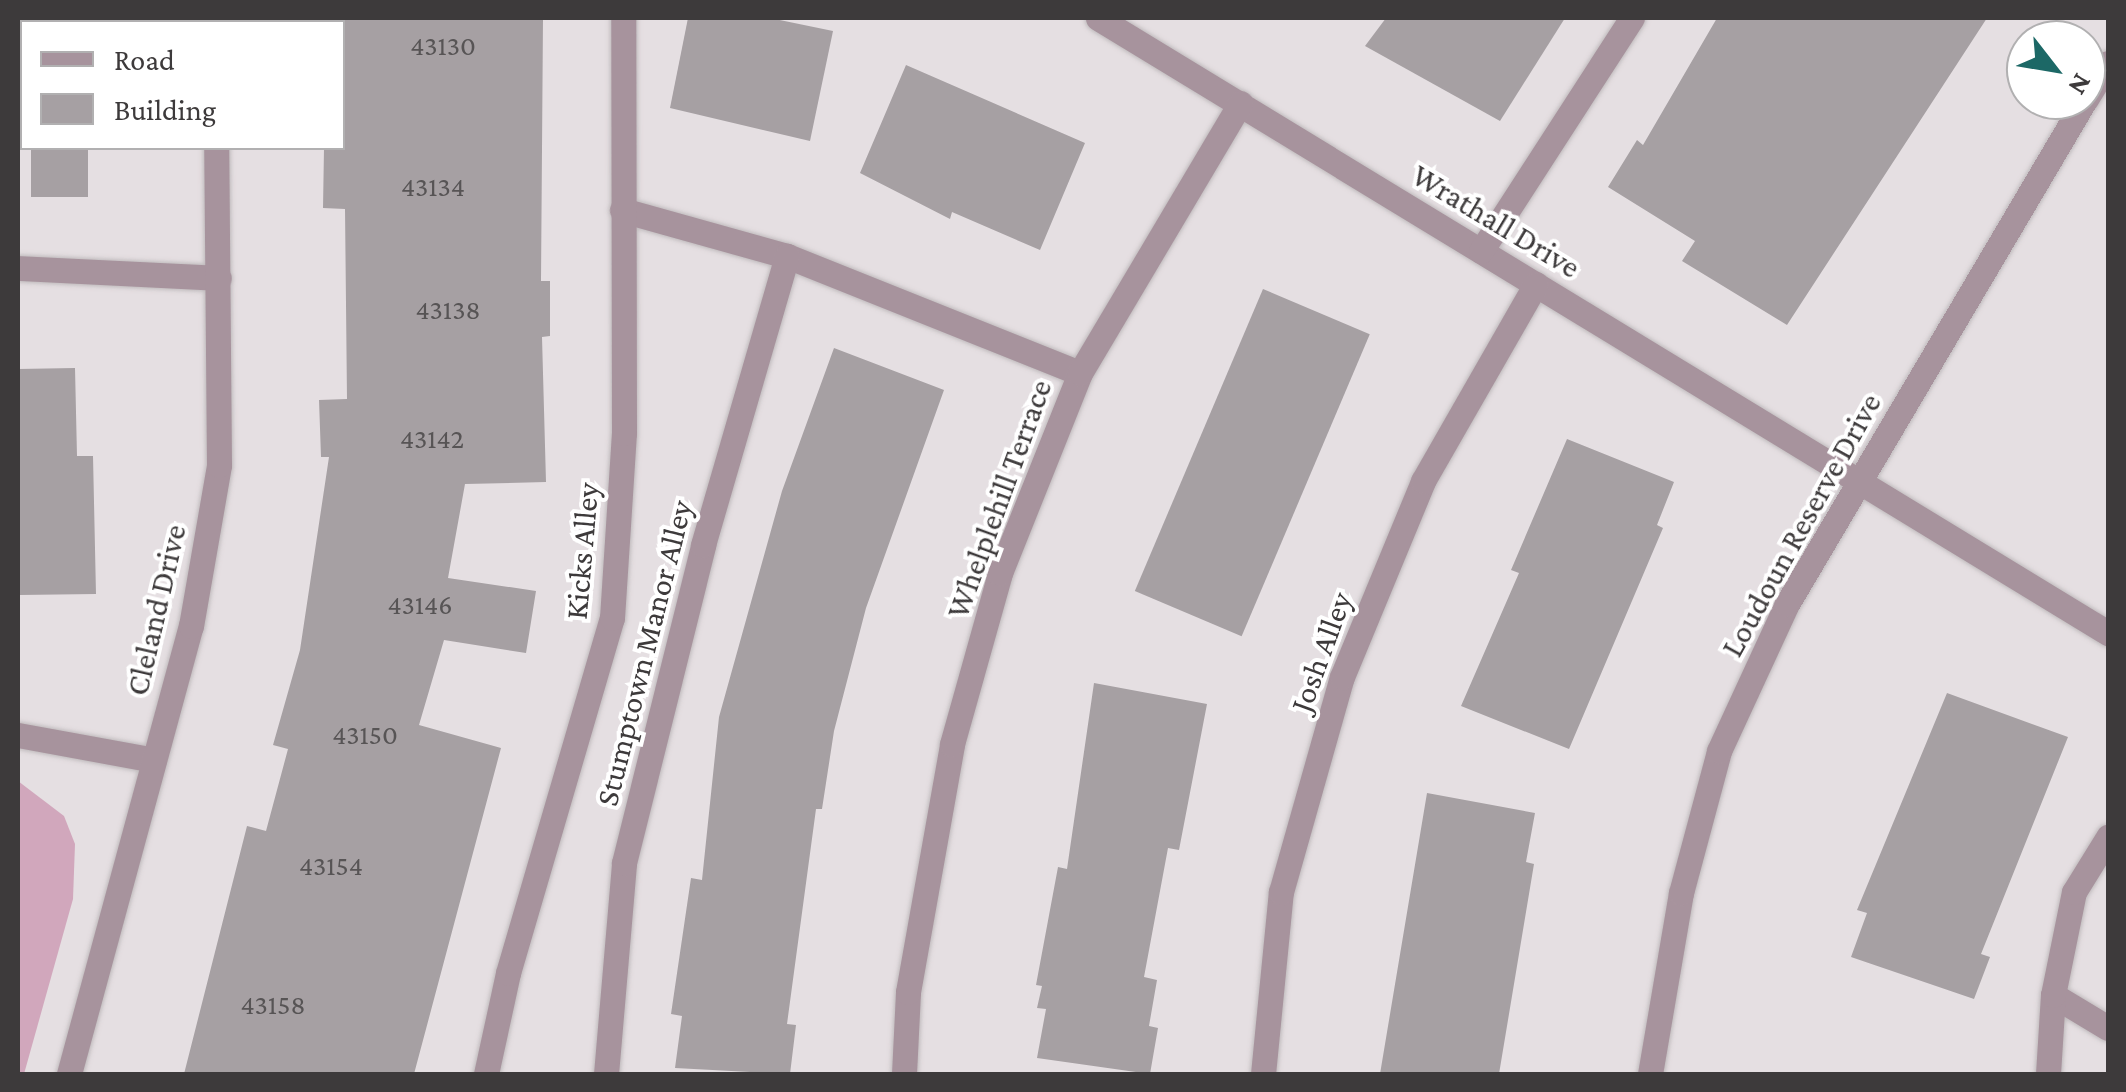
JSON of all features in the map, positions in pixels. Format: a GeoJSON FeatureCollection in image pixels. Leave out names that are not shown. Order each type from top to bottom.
{"type":"FeatureCollection","features":[{"type":"Feature","properties":{"kind":"street","name":"Kicks Alley"},"geometry":{"type":"LineString","coordinates":[[486,1074],[508,972],[612,618],[624,432],[622,18]]}},
{"type":"Feature","properties":{"kind":"street","name":"Wrathall Drive"},"geometry":{"type":"LineString","coordinates":[[1098,18],[2108,634]]}},
{"type":"Feature","properties":{"kind":"street"},"geometry":{"type":"LineString","coordinates":[[1481,251],[1632,18]]}},
{"type":"Feature","properties":{"kind":"street","name":"Whelplehill Terrace"},"geometry":{"type":"LineString","coordinates":[[904,1074],[908,992],[952,744],[1000,573],[1080,373],[1240,103]]}},
{"type":"Feature","properties":{"kind":"street","name":"Loudoun Reserve Drive"},"geometry":{"type":"LineString","coordinates":[[1650,1074],[1681,894],[1719,751],[1787,604],[2074,120]]}},
{"type":"Feature","properties":{"kind":"street","name":"Cleland Drive"},"geometry":{"type":"LineString","coordinates":[[69,1074],[191,626],[219,466],[216,150]]}},
{"type":"Feature","properties":{"kind":"street"},"geometry":{"type":"LineString","coordinates":[[622,210],[786,256],[1080,373]]}},
{"type":"Feature","properties":{"kind":"street","name":"Stumptown Manor Alley"},"geometry":{"type":"LineString","coordinates":[[606,1074],[624,863],[703,545],[786,256]]}},
{"type":"Feature","properties":{"kind":"street"},"geometry":{"type":"LineString","coordinates":[[18,268],[219,278]]}},
{"type":"Feature","properties":{"kind":"street","name":"Josh Alley"},"geometry":{"type":"LineString","coordinates":[[1263,1074],[1281,892],[1342,677],[1423,481],[1536,284]]}},
{"type":"Feature","properties":{"kind":"street"},"geometry":{"type":"LineString","coordinates":[[18,735],[154,760]]}},
{"type":"Feature","properties":{"kind":"street"},"geometry":{"type":"LineString","coordinates":[[2048,1074],[2053,994],[2074,892],[2108,837]]}},
{"type":"Feature","properties":{"kind":"street"},"geometry":{"type":"LineString","coordinates":[[2053,994],[2108,1028]]}},
{"type":"Feature","properties":{"kind":"shaded area"},"geometry":{"type":"Polygon","coordinates":[[[18,781],[64,816],[75,844],[73,899],[24,1074],[18,1074],[18,781]]]}},
{"type":"Feature","properties":{"kind":"building"},"geometry":{"type":"Polygon","coordinates":[[[543,18],[541,281],[550,281],[550,336],[542,337],[546,482],[465,484],[448,578],[536,591],[526,653],[444,640],[419,725],[501,748],[414,1074],[184,1074],[247,826],[266,831],[288,749],[273,745],[300,650],[329,457],[321,457],[319,400],[347,399],[345,209],[323,208],[324,150],[345,150],[342,20],[543,18]]]}},
{"type":"Feature","properties":{"kind":"building"},"geometry":{"type":"Polygon","coordinates":[[[688,18],[770,18],[833,31],[810,141],[670,108],[688,18]]]}},
{"type":"Feature","properties":{"kind":"building"},"geometry":{"type":"Polygon","coordinates":[[[1386,18],[1565,18],[1500,121],[1365,46],[1386,18]]]}},
{"type":"Feature","properties":{"kind":"building"},"geometry":{"type":"Polygon","coordinates":[[[1717,18],[1987,18],[1787,325],[1682,261],[1695,241],[1608,187],[1637,140],[1643,145],[1717,18]]]}},
{"type":"Feature","properties":{"kind":"building"},"geometry":{"type":"Polygon","coordinates":[[[906,65],[1085,143],[1040,250],[952,212],[950,219],[860,173],[906,65]]]}},
{"type":"Feature","properties":{"kind":"building"},"geometry":{"type":"Polygon","coordinates":[[[31,150],[88,150],[88,197],[31,197],[31,150]]]}},
{"type":"Feature","properties":{"kind":"building"},"geometry":{"type":"Polygon","coordinates":[[[1263,289],[1370,334],[1242,636],[1135,591],[1263,289]]]}},
{"type":"Feature","properties":{"kind":"building"},"geometry":{"type":"Polygon","coordinates":[[[834,348],[944,390],[866,608],[834,731],[822,809],[816,809],[787,1024],[796,1025],[790,1074],[675,1068],[682,1016],[671,1014],[691,878],[702,880],[719,717],[782,491],[834,348]]]}},
{"type":"Feature","properties":{"kind":"building"},"geometry":{"type":"Polygon","coordinates":[[[75,368],[77,456],[93,456],[96,594],[19,595],[18,369],[75,368]]]}},
{"type":"Feature","properties":{"kind":"building"},"geometry":{"type":"Polygon","coordinates":[[[1567,439],[1674,482],[1657,525],[1663,528],[1569,749],[1461,706],[1519,573],[1511,570],[1567,439]]]}},
{"type":"Feature","properties":{"kind":"building"},"geometry":{"type":"Polygon","coordinates":[[[1094,683],[1207,704],[1179,850],[1168,848],[1144,977],[1157,980],[1149,1026],[1158,1028],[1150,1074],[1037,1058],[1046,1009],[1037,1008],[1042,986],[1036,985],[1058,867],[1067,869],[1094,683]]]}},
{"type":"Feature","properties":{"kind":"building"},"geometry":{"type":"Polygon","coordinates":[[[1947,693],[2068,737],[1981,954],[1990,957],[1974,999],[1851,957],[1867,913],[1857,910],[1947,693]]]}},
{"type":"Feature","properties":{"kind":"building"},"geometry":{"type":"Polygon","coordinates":[[[1427,793],[1535,813],[1526,862],[1534,864],[1499,1074],[1380,1074],[1427,793]]]}}]}
